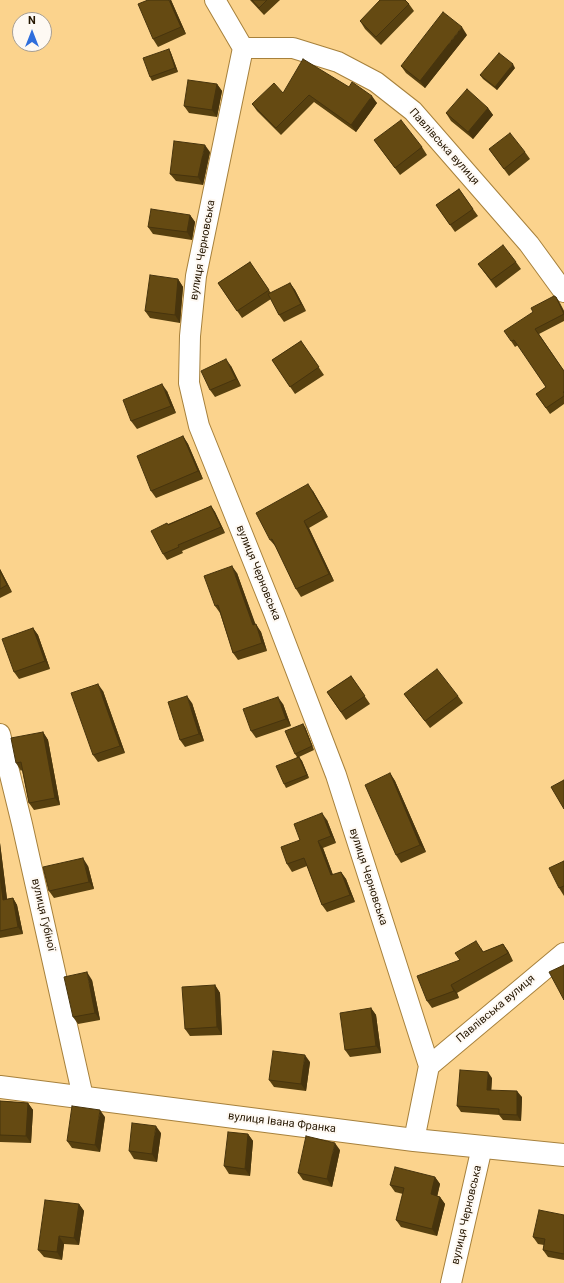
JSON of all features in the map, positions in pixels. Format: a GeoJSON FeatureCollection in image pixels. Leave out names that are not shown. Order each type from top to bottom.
{"type":"FeatureCollection","features":[{"type":"Feature","properties":{"kind":"main road","name":"вулиця Івана Франка"},"geometry":{"type":"LineString","coordinates":[[0,1087],[414,1140],[564,1155]]}},
{"type":"Feature","properties":{"kind":"street"},"geometry":{"type":"LineString","coordinates":[[215,0],[243,48]]}},
{"type":"Feature","properties":{"kind":"street","name":"Павлівська вулиця"},"geometry":{"type":"LineString","coordinates":[[243,48],[293,48],[338,62],[376,82],[413,111],[529,244],[564,292]]}},
{"type":"Feature","properties":{"kind":"street","name":"вулиця Черновська"},"geometry":{"type":"LineString","coordinates":[[243,48],[196,276],[190,336],[189,383],[198,426],[274,613],[336,775],[429,1066],[414,1140]]}},
{"type":"Feature","properties":{"kind":"street","name":"вулиця Губіної"},"geometry":{"type":"LineString","coordinates":[[0,734],[24,832],[84,1097]]}},
{"type":"Feature","properties":{"kind":"street","name":"Павлівська вулиця"},"geometry":{"type":"LineString","coordinates":[[429,1066],[564,953]]}},
{"type":"Feature","properties":{"kind":"street","name":"вулиця Черновська"},"geometry":{"type":"LineString","coordinates":[[451,1283],[482,1147]]}},
{"type":"Feature","properties":{"kind":"building"},"geometry":{"type":"Polygon","coordinates":[[[148,0],[169,0],[181,27],[153,39],[138,4],[148,0]]]}},
{"type":"Feature","properties":{"kind":"building"},"geometry":{"type":"Polygon","coordinates":[[[252,0],[267,0],[259,8],[252,0]]]}},
{"type":"Feature","properties":{"kind":"building"},"geometry":{"type":"Polygon","coordinates":[[[380,0],[405,0],[409,4],[376,37],[360,21],[380,0]]]}},
{"type":"Feature","properties":{"kind":"building"},"geometry":{"type":"Polygon","coordinates":[[[443,12],[462,27],[420,81],[401,66],[443,12]]]}},
{"type":"Feature","properties":{"kind":"building"},"geometry":{"type":"Polygon","coordinates":[[[169,49],[175,68],[150,77],[143,58],[169,49]]]}},
{"type":"Feature","properties":{"kind":"building"},"geometry":{"type":"Polygon","coordinates":[[[499,53],[513,64],[495,87],[480,75],[499,53]]]}},
{"type":"Feature","properties":{"kind":"building"},"geometry":{"type":"Polygon","coordinates":[[[303,59],[349,87],[352,82],[372,96],[351,125],[309,95],[276,128],[252,104],[274,83],[283,93],[303,59]]]}},
{"type":"Feature","properties":{"kind":"building"},"geometry":{"type":"Polygon","coordinates":[[[188,80],[217,84],[212,110],[184,106],[188,80]]]}},
{"type":"Feature","properties":{"kind":"building"},"geometry":{"type":"Polygon","coordinates":[[[467,89],[488,108],[468,132],[446,113],[467,89]]]}},
{"type":"Feature","properties":{"kind":"building"},"geometry":{"type":"Polygon","coordinates":[[[401,120],[422,147],[395,168],[374,140],[401,120]]]}},
{"type":"Feature","properties":{"kind":"building"},"geometry":{"type":"Polygon","coordinates":[[[510,133],[525,152],[504,169],[489,149],[510,133]]]}},
{"type":"Feature","properties":{"kind":"building"},"geometry":{"type":"Polygon","coordinates":[[[174,141],[205,145],[198,177],[170,174],[174,141]]]}},
{"type":"Feature","properties":{"kind":"building"},"geometry":{"type":"Polygon","coordinates":[[[459,189],[473,209],[450,225],[436,205],[459,189]]]}},
{"type":"Feature","properties":{"kind":"building"},"geometry":{"type":"Polygon","coordinates":[[[151,209],[190,215],[187,232],[148,227],[151,209]]]}},
{"type":"Feature","properties":{"kind":"building"},"geometry":{"type":"Polygon","coordinates":[[[503,245],[516,262],[491,280],[478,264],[503,245]]]}},
{"type":"Feature","properties":{"kind":"building"},"geometry":{"type":"Polygon","coordinates":[[[250,262],[269,290],[237,311],[218,283],[250,262]]]}},
{"type":"Feature","properties":{"kind":"building"},"geometry":{"type":"Polygon","coordinates":[[[150,275],[178,279],[175,315],[145,311],[150,275]]]}},
{"type":"Feature","properties":{"kind":"building"},"geometry":{"type":"Polygon","coordinates":[[[290,283],[301,304],[279,315],[268,294],[290,283]]]}},
{"type":"Feature","properties":{"kind":"building"},"geometry":{"type":"Polygon","coordinates":[[[554,296],[556,297],[564,314],[535,329],[564,371],[564,396],[546,408],[536,394],[546,387],[514,340],[511,341],[504,331],[533,312],[531,308],[554,296]]]}},
{"type":"Feature","properties":{"kind":"building"},"geometry":{"type":"Polygon","coordinates":[[[301,341],[319,367],[290,387],[272,360],[301,341]]]}},
{"type":"Feature","properties":{"kind":"building"},"geometry":{"type":"Polygon","coordinates":[[[226,359],[236,379],[210,390],[201,371],[226,359]]]}},
{"type":"Feature","properties":{"kind":"building"},"geometry":{"type":"Polygon","coordinates":[[[162,384],[171,406],[131,421],[123,400],[162,384]]]}},
{"type":"Feature","properties":{"kind":"building"},"geometry":{"type":"Polygon","coordinates":[[[183,436],[198,471],[151,491],[137,456],[183,436]]]}},
{"type":"Feature","properties":{"kind":"building"},"geometry":{"type":"Polygon","coordinates":[[[308,484],[323,510],[304,521],[329,574],[296,589],[272,539],[270,540],[256,513],[308,484]]]}},
{"type":"Feature","properties":{"kind":"building"},"geometry":{"type":"Polygon","coordinates":[[[211,506],[221,527],[178,545],[179,547],[163,554],[151,531],[167,523],[168,525],[211,506]]]}},
{"type":"Feature","properties":{"kind":"building"},"geometry":{"type":"Polygon","coordinates":[[[232,566],[253,625],[256,624],[262,643],[233,653],[218,605],[215,606],[204,576],[232,566]]]}},
{"type":"Feature","properties":{"kind":"building"},"geometry":{"type":"Polygon","coordinates":[[[0,571],[7,585],[0,589],[0,571]]]}},
{"type":"Feature","properties":{"kind":"building"},"geometry":{"type":"Polygon","coordinates":[[[33,628],[45,661],[14,672],[2,639],[33,628]]]}},
{"type":"Feature","properties":{"kind":"building"},"geometry":{"type":"Polygon","coordinates":[[[437,669],[458,696],[425,721],[404,694],[437,669]]]}},
{"type":"Feature","properties":{"kind":"building"},"geometry":{"type":"Polygon","coordinates":[[[351,676],[365,696],[341,712],[327,692],[351,676]]]}},
{"type":"Feature","properties":{"kind":"building"},"geometry":{"type":"Polygon","coordinates":[[[98,684],[120,746],[93,755],[71,693],[98,684]]]}},
{"type":"Feature","properties":{"kind":"building"},"geometry":{"type":"Polygon","coordinates":[[[187,696],[199,734],[180,740],[168,702],[187,696]]]}},
{"type":"Feature","properties":{"kind":"building"},"geometry":{"type":"Polygon","coordinates":[[[278,697],[286,719],[251,731],[243,709],[278,697]]]}},
{"type":"Feature","properties":{"kind":"building"},"geometry":{"type":"Polygon","coordinates":[[[303,724],[312,746],[295,754],[285,731],[303,724]]]}},
{"type":"Feature","properties":{"kind":"building"},"geometry":{"type":"Polygon","coordinates":[[[43,732],[55,798],[29,803],[21,762],[16,763],[11,738],[43,732]]]}},
{"type":"Feature","properties":{"kind":"building"},"geometry":{"type":"Polygon","coordinates":[[[299,757],[307,775],[284,784],[276,766],[299,757]]]}},
{"type":"Feature","properties":{"kind":"building"},"geometry":{"type":"Polygon","coordinates":[[[390,773],[420,845],[396,855],[365,785],[390,773]]]}},
{"type":"Feature","properties":{"kind":"building"},"geometry":{"type":"Polygon","coordinates":[[[564,780],[564,809],[551,787],[564,780]]]}},
{"type":"Feature","properties":{"kind":"building"},"geometry":{"type":"Polygon","coordinates":[[[322,813],[331,836],[318,841],[331,875],[341,872],[350,895],[322,905],[304,858],[287,864],[281,847],[300,840],[294,824],[322,813]]]}},
{"type":"Feature","properties":{"kind":"building"},"geometry":{"type":"Polygon","coordinates":[[[83,858],[89,882],[49,891],[43,867],[83,858]]]}},
{"type":"Feature","properties":{"kind":"building"},"geometry":{"type":"Polygon","coordinates":[[[564,861],[564,886],[559,888],[549,868],[564,861]]]}},
{"type":"Feature","properties":{"kind":"building"},"geometry":{"type":"Polygon","coordinates":[[[0,875],[3,900],[13,898],[18,927],[0,931],[0,875]]]}},
{"type":"Feature","properties":{"kind":"building"},"geometry":{"type":"Polygon","coordinates":[[[476,941],[483,952],[503,944],[508,953],[451,985],[454,991],[427,1001],[417,976],[460,960],[455,953],[476,941]]]}},
{"type":"Feature","properties":{"kind":"building"},"geometry":{"type":"Polygon","coordinates":[[[564,965],[564,1000],[549,972],[564,965]]]}},
{"type":"Feature","properties":{"kind":"building"},"geometry":{"type":"Polygon","coordinates":[[[87,972],[95,1013],[73,1017],[64,977],[87,972]]]}},
{"type":"Feature","properties":{"kind":"building"},"geometry":{"type":"Polygon","coordinates":[[[215,985],[217,1027],[185,1029],[182,987],[215,985]]]}},
{"type":"Feature","properties":{"kind":"building"},"geometry":{"type":"Polygon","coordinates":[[[371,1008],[376,1046],[345,1050],[340,1013],[371,1008]]]}},
{"type":"Feature","properties":{"kind":"building"},"geometry":{"type":"Polygon","coordinates":[[[273,1051],[305,1055],[301,1084],[269,1080],[273,1051]]]}},
{"type":"Feature","properties":{"kind":"building"},"geometry":{"type":"Polygon","coordinates":[[[460,1070],[488,1072],[487,1090],[517,1091],[517,1115],[499,1114],[499,1109],[457,1106],[460,1070]]]}},
{"type":"Feature","properties":{"kind":"building"},"geometry":{"type":"Polygon","coordinates":[[[0,1101],[28,1103],[26,1136],[0,1135],[0,1101]]]}},
{"type":"Feature","properties":{"kind":"building"},"geometry":{"type":"Polygon","coordinates":[[[72,1106],[100,1110],[95,1145],[67,1141],[72,1106]]]}},
{"type":"Feature","properties":{"kind":"building"},"geometry":{"type":"Polygon","coordinates":[[[132,1123],[156,1126],[152,1154],[129,1151],[132,1123]]]}},
{"type":"Feature","properties":{"kind":"building"},"geometry":{"type":"Polygon","coordinates":[[[228,1132],[248,1134],[245,1169],[224,1166],[228,1132]]]}},
{"type":"Feature","properties":{"kind":"building"},"geometry":{"type":"Polygon","coordinates":[[[306,1136],[335,1143],[327,1179],[298,1173],[306,1136]]]}},
{"type":"Feature","properties":{"kind":"building"},"geometry":{"type":"Polygon","coordinates":[[[395,1167],[435,1177],[431,1194],[440,1197],[432,1229],[396,1220],[404,1188],[390,1185],[395,1167]]]}},
{"type":"Feature","properties":{"kind":"building"},"geometry":{"type":"Polygon","coordinates":[[[45,1200],[79,1204],[74,1238],[59,1236],[57,1252],[38,1250],[45,1200]]]}},
{"type":"Feature","properties":{"kind":"building"},"geometry":{"type":"Polygon","coordinates":[[[539,1210],[564,1215],[564,1254],[543,1250],[545,1239],[533,1237],[539,1210]]]}}]}
